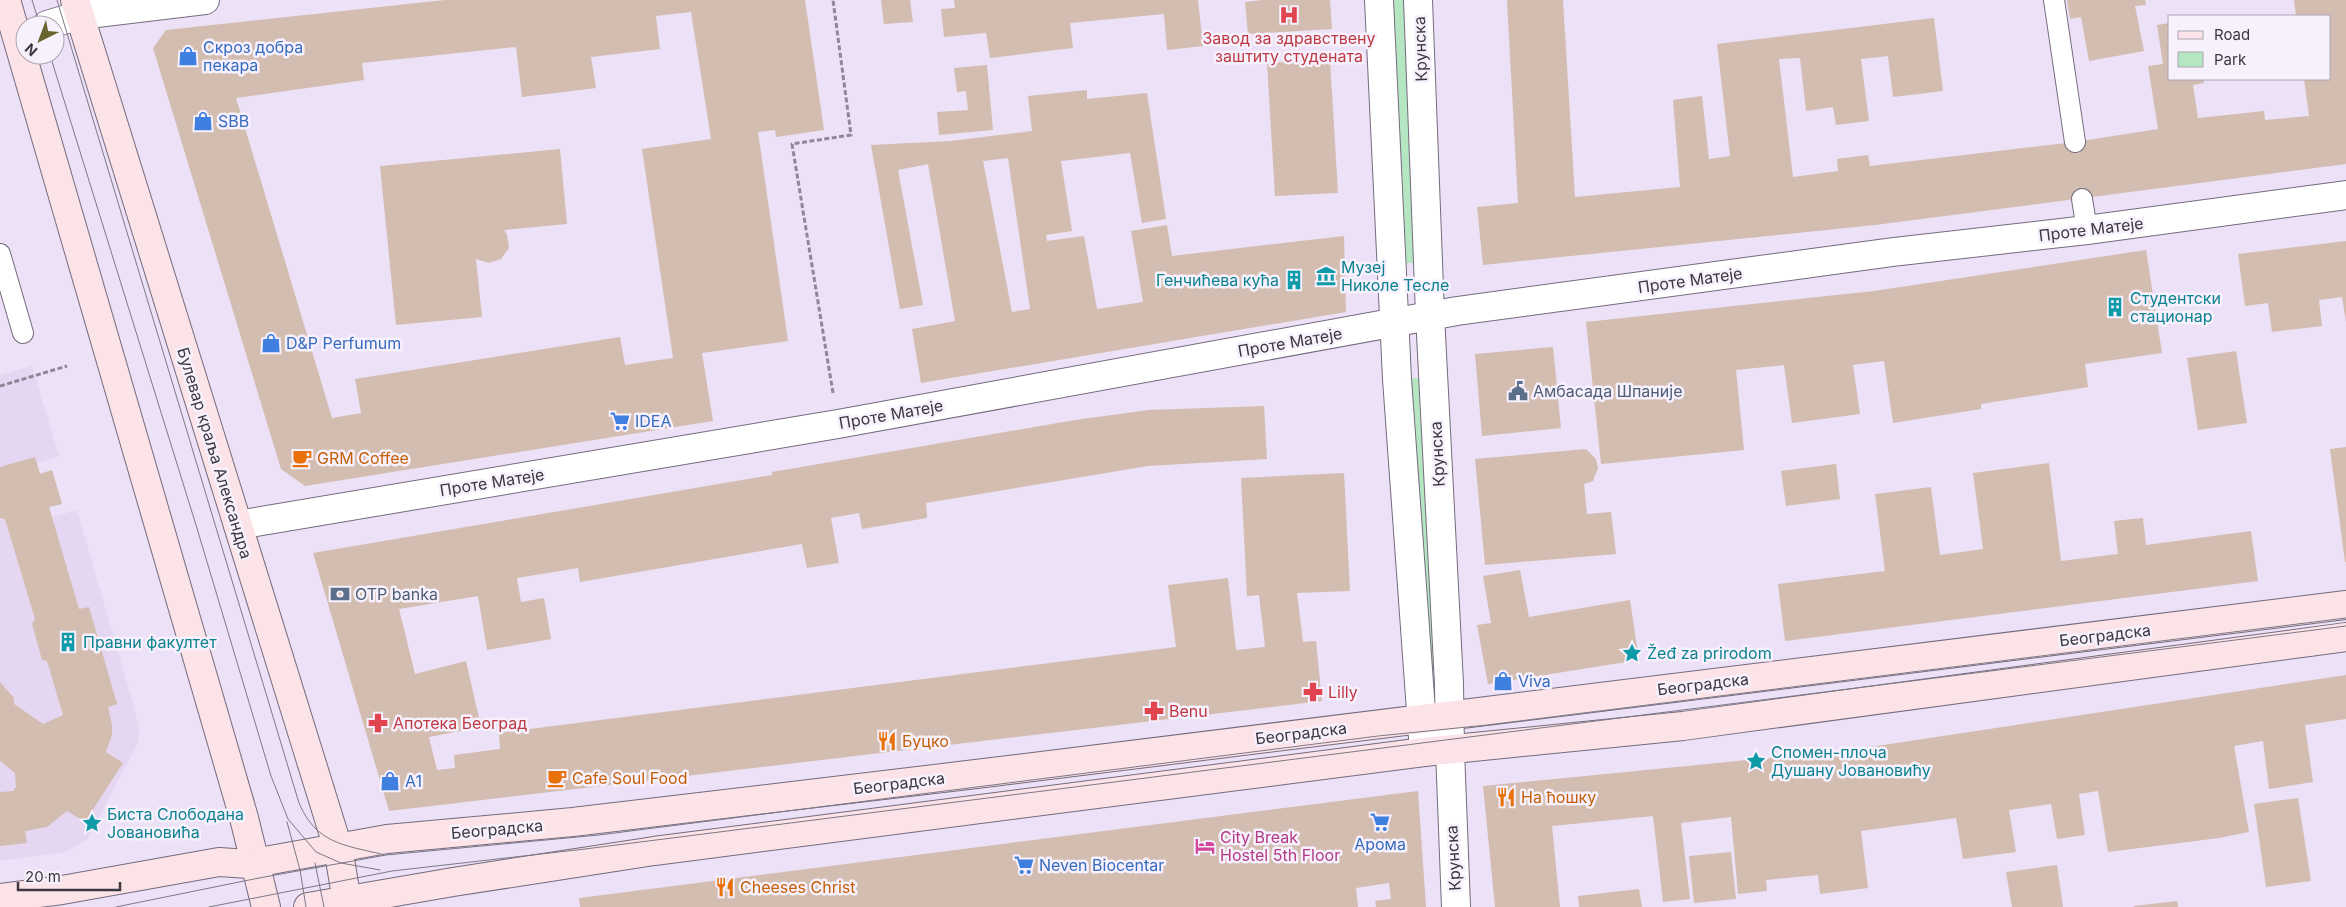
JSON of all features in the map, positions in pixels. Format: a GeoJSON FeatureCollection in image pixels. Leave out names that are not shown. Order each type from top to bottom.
{"type":"FeatureCollection","features":[{"type":"Feature","properties":{"kind":"main road"},"geometry":{"type":"LineString","coordinates":[[6,0],[14,35],[266,907]]}},
{"type":"Feature","properties":{"kind":"main road","name":"Булевар краља Александра"},"geometry":{"type":"LineString","coordinates":[[78,7],[338,848],[348,904]]}},
{"type":"Feature","properties":{"kind":"main road","name":"Београдска"},"geometry":{"type":"LineString","coordinates":[[253,863],[387,840],[602,818],[976,774],[2346,605]]}},
{"type":"Feature","properties":{"kind":"main road","name":"Београдска"},"geometry":{"type":"LineString","coordinates":[[308,907],[348,904],[654,851],[1437,751],[1683,726],[2346,637]]}},
{"type":"Feature","properties":{"kind":"main road"},"geometry":{"type":"LineString","coordinates":[[0,898],[62,890],[219,862],[253,863]]}},
{"type":"Feature","properties":{"kind":"main road"},"geometry":{"type":"LineString","coordinates":[[56,907],[222,877],[253,863]]}},
{"type":"Feature","properties":{"kind":"street"},"geometry":{"type":"LineString","coordinates":[[64,15],[78,7],[205,0]]}},
{"type":"Feature","properties":{"kind":"street","name":"Крунска"},"geometry":{"type":"LineString","coordinates":[[1379,0],[1394,323],[1421,718],[1437,751],[1456,907]]}},
{"type":"Feature","properties":{"kind":"street","name":"Крунска"},"geometry":{"type":"LineString","coordinates":[[1418,0],[1430,316],[1449,716],[1437,751]]}},
{"type":"Feature","properties":{"kind":"street","name":"Проте Матеје"},"geometry":{"type":"LineString","coordinates":[[238,525],[838,424],[1430,316],[1893,252],[2087,230],[2346,195]]}},
{"type":"Feature","properties":{"kind":"lane"},"geometry":{"type":"LineString","coordinates":[[2054,0],[2075,142]]}},
{"type":"Feature","properties":{"kind":"lane"},"geometry":{"type":"LineString","coordinates":[[2082,199],[2087,230]]}},
{"type":"Feature","properties":{"kind":"lane"},"geometry":{"type":"LineString","coordinates":[[0,254],[23,333]]}},
{"type":"Feature","properties":{"kind":"path"},"geometry":{"type":"LineString","coordinates":[[833,0],[851,135],[792,144],[838,424]]}},
{"type":"Feature","properties":{"kind":"path"},"geometry":{"type":"LineString","coordinates":[[0,386],[68,366]]}},
{"type":"Feature","properties":{"kind":"shaded area"},"geometry":{"type":"Polygon","coordinates":[[[32,366],[59,456],[37,463],[40,473],[52,470],[62,504],[49,508],[52,517],[77,510],[139,729],[138,743],[87,840],[65,852],[0,861],[0,375],[32,366]]]}},
{"type":"Feature","properties":{"kind":"green space"},"geometry":{"type":"Polygon","coordinates":[[[1379,0],[1418,0],[1429,262],[1391,264],[1379,0]]]}},
{"type":"Feature","properties":{"kind":"green space"},"geometry":{"type":"Polygon","coordinates":[[[1433,377],[1449,684],[1418,685],[1397,379],[1433,377]]]}},
{"type":"Feature","properties":{"kind":"building"},"geometry":{"type":"Polygon","coordinates":[[[445,0],[805,0],[824,130],[776,137],[775,130],[758,132],[788,341],[702,353],[713,421],[305,486],[281,469],[153,48],[166,30],[445,0]],[[691,12],[656,16],[660,49],[591,57],[596,88],[522,97],[516,47],[362,63],[364,80],[236,98],[332,418],[361,413],[355,379],[620,337],[625,365],[673,358],[642,149],[711,139],[691,12]]]}},
{"type":"Feature","properties":{"kind":"building"},"geometry":{"type":"Polygon","coordinates":[[[881,0],[910,0],[913,22],[884,24],[881,0]]]}},
{"type":"Feature","properties":{"kind":"building"},"geometry":{"type":"Polygon","coordinates":[[[954,0],[1198,0],[1203,46],[1167,50],[1164,14],[1070,23],[1073,48],[990,58],[986,33],[944,37],[941,9],[955,8],[954,0]]]}},
{"type":"Feature","properties":{"kind":"building","name":"Завод за здравствену заштиту студената"},"geometry":{"type":"Polygon","coordinates":[[[1262,0],[1330,0],[1332,29],[1248,34],[1245,2],[1262,0]]]}},
{"type":"Feature","properties":{"kind":"building"},"geometry":{"type":"Polygon","coordinates":[[[1507,0],[1563,0],[1575,197],[1680,187],[1673,100],[1702,96],[1709,159],[1730,156],[1717,44],[1934,18],[1943,91],[1893,97],[1888,56],[1861,59],[1869,121],[1836,125],[1833,107],[1806,111],[1800,58],[1779,59],[1793,177],[1838,171],[1837,159],[1868,155],[1870,166],[2075,142],[2158,129],[2148,66],[2163,64],[2157,25],[2168,23],[2168,80],[2203,80],[2204,83],[2193,85],[2198,118],[2264,111],[2265,120],[2309,116],[2304,80],[2331,80],[2331,15],[2296,15],[2294,0],[2346,0],[2346,164],[1875,225],[1483,265],[1477,207],[1518,203],[1507,0]]]}},
{"type":"Feature","properties":{"kind":"building"},"geometry":{"type":"Polygon","coordinates":[[[2067,0],[2145,0],[2146,5],[2135,6],[2144,51],[2089,61],[2081,17],[2070,19],[2067,0]]]}},
{"type":"Feature","properties":{"kind":"building"},"geometry":{"type":"Polygon","coordinates":[[[1330,60],[1338,193],[1275,196],[1267,63],[1330,60]]]}},
{"type":"Feature","properties":{"kind":"building"},"geometry":{"type":"Polygon","coordinates":[[[987,65],[993,130],[939,135],[937,112],[968,110],[966,91],[957,92],[954,68],[987,65]]]}},
{"type":"Feature","properties":{"kind":"building"},"geometry":{"type":"Polygon","coordinates":[[[1087,90],[1087,99],[1147,93],[1166,219],[1142,223],[1130,153],[1061,161],[1072,231],[1046,235],[1047,241],[1084,236],[1097,309],[1143,302],[1131,231],[1167,225],[1172,256],[1344,236],[1346,312],[921,383],[912,329],[955,321],[928,164],[898,170],[923,305],[900,309],[871,145],[950,141],[1032,131],[1028,96],[1087,90]],[[1008,158],[983,161],[1012,312],[1030,309],[1008,158]]]}},
{"type":"Feature","properties":{"kind":"building"},"geometry":{"type":"Polygon","coordinates":[[[560,149],[567,224],[504,230],[507,235],[509,248],[501,259],[489,263],[476,259],[482,317],[396,325],[380,166],[560,149]]]}},
{"type":"Feature","properties":{"kind":"building"},"geometry":{"type":"Polygon","coordinates":[[[2346,241],[2346,322],[2342,297],[2319,300],[2322,326],[2272,332],[2268,303],[2245,306],[2238,254],[2346,241]]]}},
{"type":"Feature","properties":{"kind":"building"},"geometry":{"type":"Polygon","coordinates":[[[2146,250],[2162,353],[2085,364],[2088,387],[1981,404],[1981,409],[1893,423],[1884,361],[1853,365],[1860,414],[1792,423],[1784,365],[1736,370],[1744,450],[1601,464],[1586,322],[1874,291],[2146,250]]]}},
{"type":"Feature","properties":{"kind":"building","name":"Амбасада Шпаније"},"geometry":{"type":"Polygon","coordinates":[[[1553,347],[1561,428],[1482,436],[1475,354],[1553,347]]]}},
{"type":"Feature","properties":{"kind":"building"},"geometry":{"type":"Polygon","coordinates":[[[2236,351],[2247,423],[2198,430],[2187,358],[2236,351]]]}},
{"type":"Feature","properties":{"kind":"building"},"geometry":{"type":"Polygon","coordinates":[[[1264,406],[1267,459],[1148,466],[926,503],[927,518],[862,529],[859,513],[831,518],[839,563],[807,568],[802,544],[580,582],[578,568],[517,578],[521,602],[544,598],[551,639],[487,650],[478,596],[399,609],[415,674],[466,661],[481,727],[429,737],[437,770],[455,768],[454,755],[500,749],[499,733],[1176,647],[1168,585],[1228,578],[1236,650],[1265,647],[1259,595],[1247,596],[1241,478],[1344,473],[1350,591],[1297,593],[1303,642],[1316,641],[1322,701],[389,811],[313,553],[772,475],[772,472],[1075,420],[1149,410],[1264,406]]]}},
{"type":"Feature","properties":{"kind":"building"},"geometry":{"type":"Polygon","coordinates":[[[2346,447],[2346,562],[2345,562],[2330,449],[2346,447]]]}},
{"type":"Feature","properties":{"kind":"building"},"geometry":{"type":"Polygon","coordinates":[[[1586,449],[1596,459],[1598,468],[1593,481],[1584,484],[1587,514],[1611,512],[1616,554],[1485,565],[1475,459],[1586,449]]]}},
{"type":"Feature","properties":{"kind":"building","name":"Правни факултет"},"geometry":{"type":"Polygon","coordinates":[[[35,457],[40,474],[52,470],[62,504],[49,507],[79,609],[89,607],[117,704],[108,707],[112,735],[106,752],[123,763],[85,822],[67,811],[47,827],[25,831],[27,843],[0,846],[0,792],[13,791],[16,787],[15,773],[0,761],[0,682],[14,698],[14,704],[43,724],[63,715],[47,661],[42,660],[32,624],[35,619],[5,519],[0,518],[0,467],[35,457]]]}},
{"type":"Feature","properties":{"kind":"building"},"geometry":{"type":"Polygon","coordinates":[[[2049,463],[2061,561],[2118,554],[2114,521],[2143,518],[2146,545],[2251,531],[2258,581],[1785,641],[1778,584],[1885,571],[1875,494],[1931,487],[1940,555],[1983,549],[1973,473],[2049,463]]]}},
{"type":"Feature","properties":{"kind":"building"},"geometry":{"type":"Polygon","coordinates":[[[1836,464],[1840,499],[1786,506],[1781,471],[1836,464]]]}},
{"type":"Feature","properties":{"kind":"building"},"geometry":{"type":"Polygon","coordinates":[[[1520,570],[1529,617],[1630,600],[1639,660],[1488,684],[1477,625],[1491,623],[1483,576],[1520,570]]]}},
{"type":"Feature","properties":{"kind":"building"},"geometry":{"type":"Polygon","coordinates":[[[2346,675],[2346,719],[2305,725],[2313,782],[2269,789],[2263,741],[2234,746],[2249,832],[2219,838],[2108,852],[2098,791],[2079,794],[2085,835],[2057,839],[2051,804],[2009,810],[2016,852],[1963,859],[1956,818],[1861,831],[1868,888],[1820,894],[1818,875],[1766,880],[1767,891],[1738,894],[1731,817],[1681,823],[1690,899],[1663,902],[1653,816],[1552,826],[1560,907],[1495,907],[1483,786],[1850,750],[2346,675]]]}},
{"type":"Feature","properties":{"kind":"building"},"geometry":{"type":"Polygon","coordinates":[[[1418,791],[1426,907],[1376,907],[1375,901],[1391,899],[1389,883],[1356,888],[1358,907],[580,907],[579,898],[1418,791]]]}},
{"type":"Feature","properties":{"kind":"building"},"geometry":{"type":"Polygon","coordinates":[[[2298,798],[2311,881],[2266,887],[2254,804],[2298,798]]]}},
{"type":"Feature","properties":{"kind":"building"},"geometry":{"type":"Polygon","coordinates":[[[1731,852],[1736,899],[1694,903],[1689,856],[1731,852]]]}},
{"type":"Feature","properties":{"kind":"building"},"geometry":{"type":"Polygon","coordinates":[[[2057,865],[2063,907],[2012,907],[2006,872],[2057,865]]]}},
{"type":"Feature","properties":{"kind":"building"},"geometry":{"type":"Polygon","coordinates":[[[1639,889],[1642,907],[1579,907],[1578,896],[1639,889]]]}},
{"type":"Feature","properties":{"kind":"building"},"geometry":{"type":"Polygon","coordinates":[[[2177,901],[2178,907],[2134,907],[2134,906],[2177,901]]]}},
{"type":"Feature","properties":{"kind":"tram line"},"geometry":{"type":"LineString","coordinates":[[32,0],[37,15]]}},
{"type":"Feature","properties":{"kind":"tram line"},"geometry":{"type":"LineString","coordinates":[[57,0],[299,803],[314,827],[322,834],[343,844],[381,854]]}},
{"type":"Feature","properties":{"kind":"tram line"},"geometry":{"type":"LineString","coordinates":[[53,65],[196,525],[271,776],[288,819],[316,852],[341,863],[380,870]]}},
{"type":"Feature","properties":{"kind":"tram line"},"geometry":{"type":"LineString","coordinates":[[116,907],[386,855],[599,835],[1378,736],[1487,725],[2346,618]]}},
{"type":"Feature","properties":{"kind":"tram line"},"geometry":{"type":"LineString","coordinates":[[209,907],[392,871],[585,849],[2346,626]]}},
{"type":"Feature","properties":{"kind":"tram line"},"geometry":{"type":"LineString","coordinates":[[287,822],[300,870],[306,907]]}},
{"type":"Feature","properties":{"kind":"tram line"},"geometry":{"type":"LineString","coordinates":[[315,863],[324,907]]}},
{"type":"Feature","properties":{"kind":"place","name":"Завод за здравствену заштиту студената"},"geometry":{"type":"Point","coordinates":[1289,15]}},
{"type":"Feature","properties":{"kind":"place","name":"Скроз добра пекара"},"geometry":{"type":"Point","coordinates":[188,56]}},
{"type":"Feature","properties":{"kind":"place","name":"SBB"},"geometry":{"type":"Point","coordinates":[203,121]}},
{"type":"Feature","properties":{"kind":"place","name":"Музеј Николе Тесле"},"geometry":{"type":"Point","coordinates":[1326,276]}},
{"type":"Feature","properties":{"kind":"place","name":"Генчићева кућа"},"geometry":{"type":"Point","coordinates":[1294,280]}},
{"type":"Feature","properties":{"kind":"place","name":"Студентски стационар"},"geometry":{"type":"Point","coordinates":[2115,307]}},
{"type":"Feature","properties":{"kind":"place","name":"D&P Perfumum"},"geometry":{"type":"Point","coordinates":[271,343]}},
{"type":"Feature","properties":{"kind":"place","name":"Амбасада Шпаније"},"geometry":{"type":"Point","coordinates":[1518,391]}},
{"type":"Feature","properties":{"kind":"place","name":"IDEA"},"geometry":{"type":"Point","coordinates":[620,421]}},
{"type":"Feature","properties":{"kind":"place","name":"GRM Coffee"},"geometry":{"type":"Point","coordinates":[302,458]}},
{"type":"Feature","properties":{"kind":"place","name":"OTP banka"},"geometry":{"type":"Point","coordinates":[340,594]}},
{"type":"Feature","properties":{"kind":"place","name":"Правни факултет"},"geometry":{"type":"Point","coordinates":[68,642]}},
{"type":"Feature","properties":{"kind":"place","name":"Žeđ za prirodom"},"geometry":{"type":"Point","coordinates":[1632,653]}},
{"type":"Feature","properties":{"kind":"place","name":"Viva"},"geometry":{"type":"Point","coordinates":[1503,681]}},
{"type":"Feature","properties":{"kind":"place","name":"Lilly"},"geometry":{"type":"Point","coordinates":[1313,692]}},
{"type":"Feature","properties":{"kind":"place","name":"Benu"},"geometry":{"type":"Point","coordinates":[1154,711]}},
{"type":"Feature","properties":{"kind":"place","name":"Апотека Београд"},"geometry":{"type":"Point","coordinates":[378,723]}},
{"type":"Feature","properties":{"kind":"place","name":"Буцко"},"geometry":{"type":"Point","coordinates":[887,741]}},
{"type":"Feature","properties":{"kind":"place","name":"Спомен-плоча Душану Јовановићу"},"geometry":{"type":"Point","coordinates":[1756,761]}},
{"type":"Feature","properties":{"kind":"place","name":"Cafe Soul Food"},"geometry":{"type":"Point","coordinates":[557,778]}},
{"type":"Feature","properties":{"kind":"place","name":"A1"},"geometry":{"type":"Point","coordinates":[390,781]}},
{"type":"Feature","properties":{"kind":"place","name":"На ћошку"},"geometry":{"type":"Point","coordinates":[1506,797]}},
{"type":"Feature","properties":{"kind":"place","name":"Арома"},"geometry":{"type":"Point","coordinates":[1380,822]}},
{"type":"Feature","properties":{"kind":"place","name":"Биста Слободана Јовановића"},"geometry":{"type":"Point","coordinates":[92,823]}},
{"type":"Feature","properties":{"kind":"place","name":"City Break Hostel 5th Floor"},"geometry":{"type":"Point","coordinates":[1205,846]}},
{"type":"Feature","properties":{"kind":"place","name":"Neven Biocentar"},"geometry":{"type":"Point","coordinates":[1024,865]}},
{"type":"Feature","properties":{"kind":"place","name":"Cheeses Christ"},"geometry":{"type":"Point","coordinates":[725,887]}}]}
